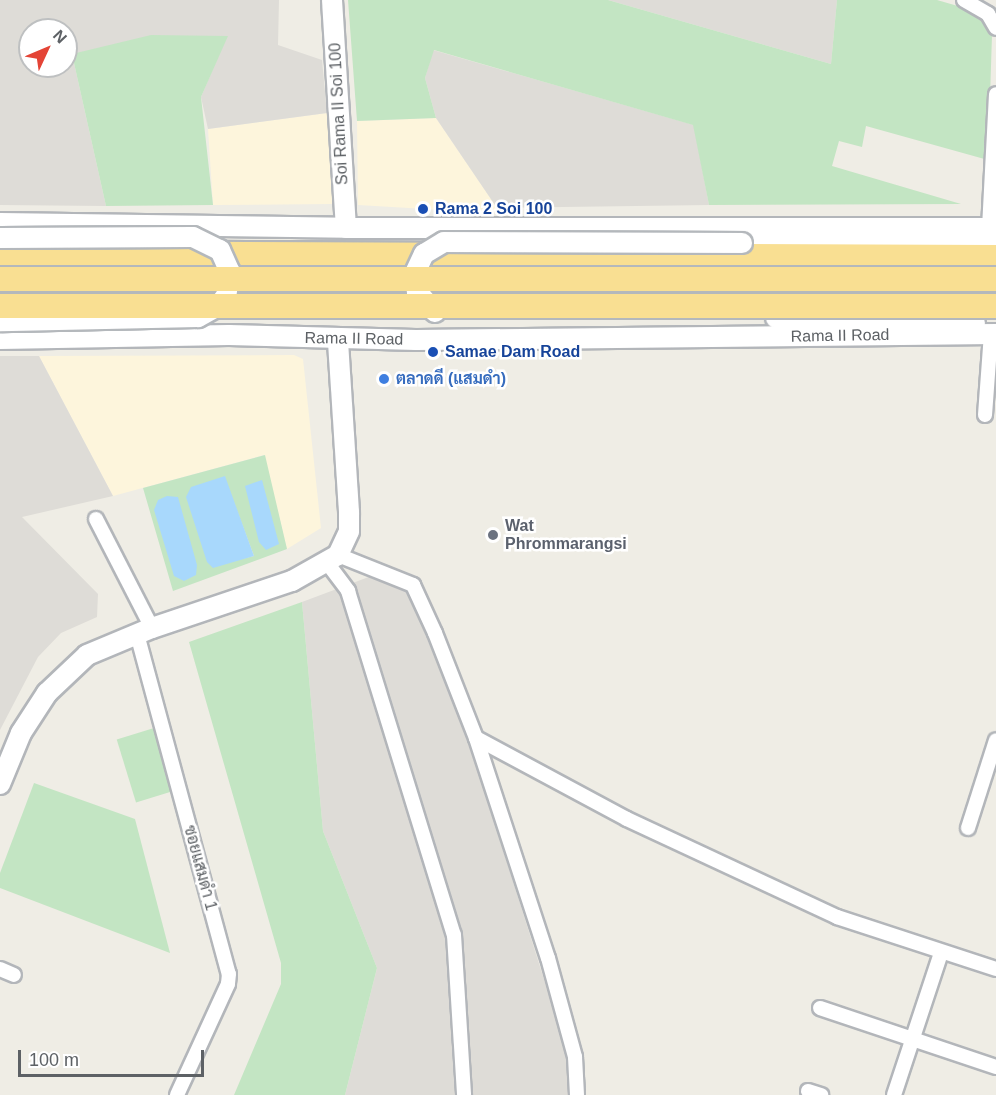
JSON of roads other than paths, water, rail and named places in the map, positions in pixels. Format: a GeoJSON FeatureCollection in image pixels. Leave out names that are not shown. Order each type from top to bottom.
{"type":"FeatureCollection","features":[{"type":"Feature","properties":{"kind":"highway"},"geometry":{"type":"LineString","coordinates":[[0,253],[996,257]]}},
{"type":"Feature","properties":{"kind":"highway"},"geometry":{"type":"LineString","coordinates":[[0,279],[996,279]]}},
{"type":"Feature","properties":{"kind":"highway","name":"Rama II Road"},"geometry":{"type":"LineString","coordinates":[[0,301],[996,301]]}},
{"type":"Feature","properties":{"kind":"highway"},"geometry":{"type":"LineString","coordinates":[[0,306],[996,306]]}},
{"type":"Feature","properties":{"kind":"main road","name":"Soi Rama II Soi 100"},"geometry":{"type":"LineString","coordinates":[[332,0],[346,228]]}},
{"type":"Feature","properties":{"kind":"main road"},"geometry":{"type":"LineString","coordinates":[[0,223],[346,228],[994,232]]}},
{"type":"Feature","properties":{"kind":"main road"},"geometry":{"type":"LineString","coordinates":[[994,232],[978,244],[444,242],[424,254],[415,282],[422,301],[431,310],[451,317],[776,318],[994,332]]}},
{"type":"Feature","properties":{"kind":"main road"},"geometry":{"type":"LineString","coordinates":[[0,238],[193,237],[220,250],[230,272],[226,296],[218,306],[198,317],[0,321]]}},
{"type":"Feature","properties":{"kind":"main road","name":"Rama II Road"},"geometry":{"type":"LineString","coordinates":[[0,339],[229,335],[338,340],[994,332]]}},
{"type":"Feature","properties":{"kind":"main road"},"geometry":{"type":"LineString","coordinates":[[0,784],[21,733],[62,676],[87,655],[144,631],[292,581],[333,560],[347,537],[350,512],[338,340]]}},
{"type":"Feature","properties":{"kind":"street"},"geometry":{"type":"LineString","coordinates":[[964,0],[988,14],[996,28]]}},
{"type":"Feature","properties":{"kind":"street"},"geometry":{"type":"LineString","coordinates":[[994,232],[996,94]]}},
{"type":"Feature","properties":{"kind":"street"},"geometry":{"type":"LineString","coordinates":[[985,415],[994,332]]}},
{"type":"Feature","properties":{"kind":"street","name":"ซอยแสมดำ 1"},"geometry":{"type":"LineString","coordinates":[[96,519],[144,631],[229,974],[228,984],[177,1095]]}},
{"type":"Feature","properties":{"kind":"street"},"geometry":{"type":"LineString","coordinates":[[333,560],[413,585],[476,738],[567,1023],[575,1057],[577,1095]]}},
{"type":"Feature","properties":{"kind":"street"},"geometry":{"type":"LineString","coordinates":[[333,560],[348,591],[454,935],[464,1095]]}},
{"type":"Feature","properties":{"kind":"street"},"geometry":{"type":"LineString","coordinates":[[476,738],[627,819],[837,917],[941,953],[996,969]]}},
{"type":"Feature","properties":{"kind":"street"},"geometry":{"type":"LineString","coordinates":[[968,828],[996,740]]}},
{"type":"Feature","properties":{"kind":"street"},"geometry":{"type":"LineString","coordinates":[[894,1095],[941,953]]}},
{"type":"Feature","properties":{"kind":"street"},"geometry":{"type":"LineString","coordinates":[[0,969],[14,975]]}},
{"type":"Feature","properties":{"kind":"street"},"geometry":{"type":"LineString","coordinates":[[820,1008],[996,1067]]}},
{"type":"Feature","properties":{"kind":"water"},"geometry":{"type":"Polygon","coordinates":[[[225,476],[254,556],[213,568],[207,562],[186,497],[191,487],[225,476]]]}},
{"type":"Feature","properties":{"kind":"water"},"geometry":{"type":"Polygon","coordinates":[[[262,480],[279,544],[266,550],[259,542],[245,486],[262,480]]]}},
{"type":"Feature","properties":{"kind":"water"},"geometry":{"type":"Polygon","coordinates":[[[167,496],[178,497],[197,565],[196,575],[184,581],[174,576],[154,510],[158,500],[167,496]]]}},
{"type":"Feature","properties":{"kind":"place","name":"Rama 2 Soi 100"},"geometry":{"type":"Point","coordinates":[423,209]}},
{"type":"Feature","properties":{"kind":"place","name":"Samae Dam Road"},"geometry":{"type":"Point","coordinates":[433,352]}},
{"type":"Feature","properties":{"kind":"place","name":"ตลาดดี (แสมดำ)"},"geometry":{"type":"Point","coordinates":[384,379]}},
{"type":"Feature","properties":{"kind":"place","name":"Wat Phrommarangsi"},"geometry":{"type":"Point","coordinates":[493,535]}}]}
